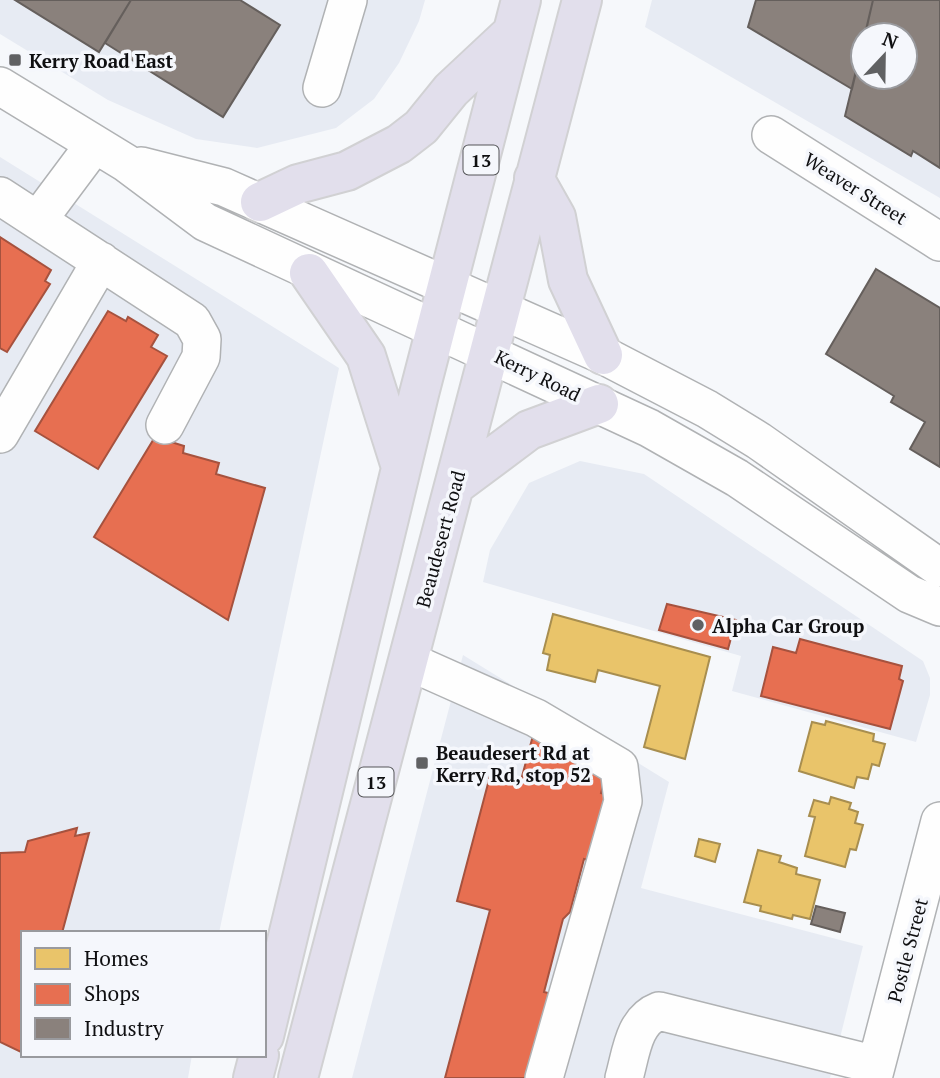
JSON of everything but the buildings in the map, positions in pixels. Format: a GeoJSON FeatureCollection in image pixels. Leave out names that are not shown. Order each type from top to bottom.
{"type":"FeatureCollection","features":[{"type":"Feature","properties":{"kind":"highway","name":"Beaudesert Road"},"geometry":{"type":"LineString","coordinates":[[298,1078],[582,0]]}},
{"type":"Feature","properties":{"kind":"highway"},"geometry":{"type":"LineString","coordinates":[[260,202],[298,184],[347,171],[399,145],[421,127],[516,17]]}},
{"type":"Feature","properties":{"kind":"highway","name":"13"},"geometry":{"type":"LineString","coordinates":[[266,1028],[401,469],[516,17]]}},
{"type":"Feature","properties":{"kind":"highway"},"geometry":{"type":"LineString","coordinates":[[534,177],[556,217],[568,281],[603,355]]}},
{"type":"Feature","properties":{"kind":"highway"},"geometry":{"type":"LineString","coordinates":[[309,273],[358,341],[369,363],[401,469]]}},
{"type":"Feature","properties":{"kind":"highway"},"geometry":{"type":"LineString","coordinates":[[454,486],[529,430],[599,404]]}},
{"type":"Feature","properties":{"kind":"highway"},"geometry":{"type":"LineString","coordinates":[[253,1078],[258,1057]]}},
{"type":"Feature","properties":{"kind":"street"},"geometry":{"type":"LineString","coordinates":[[322,88],[348,0]]}},
{"type":"Feature","properties":{"kind":"street","name":"Kerry Road"},"geometry":{"type":"LineString","coordinates":[[0,86],[127,163],[205,222],[309,273],[491,352],[599,404],[727,472],[909,594],[940,607]]}},
{"type":"Feature","properties":{"kind":"street","name":"Weaver Street"},"geometry":{"type":"LineString","coordinates":[[771,135],[940,242]]}},
{"type":"Feature","properties":{"kind":"street"},"geometry":{"type":"LineString","coordinates":[[38,220],[94,145]]}},
{"type":"Feature","properties":{"kind":"street","name":"Kerry Road"},"geometry":{"type":"LineString","coordinates":[[127,163],[224,187],[603,355],[707,409],[940,568]]}},
{"type":"Feature","properties":{"kind":"street"},"geometry":{"type":"LineString","coordinates":[[0,196],[192,321],[202,339],[201,357],[165,425]]}},
{"type":"Feature","properties":{"kind":"street"},"geometry":{"type":"LineString","coordinates":[[0,434],[101,261]]}},
{"type":"Feature","properties":{"kind":"street"},"geometry":{"type":"LineString","coordinates":[[408,661],[536,718],[619,766],[623,801],[544,1078]]}},
{"type":"Feature","properties":{"kind":"street","name":"Postle Street"},"geometry":{"type":"LineString","coordinates":[[875,1072],[940,821]]}},
{"type":"Feature","properties":{"kind":"street"},"geometry":{"type":"LineString","coordinates":[[624,1078],[638,1030],[646,1016],[659,1011],[875,1072]]}},
{"type":"Feature","properties":{"kind":"shaded area"},"geometry":{"type":"Polygon","coordinates":[[[0,0],[425,0],[419,21],[399,63],[374,99],[336,128],[257,148],[196,139],[108,100],[0,34],[0,0]]]}},
{"type":"Feature","properties":{"kind":"shaded area"},"geometry":{"type":"Polygon","coordinates":[[[652,0],[940,0],[940,198],[645,27],[652,0]]]}},
{"type":"Feature","properties":{"kind":"shaded area"},"geometry":{"type":"Polygon","coordinates":[[[0,157],[339,368],[219,931],[21,931],[21,1057],[192,1057],[188,1078],[0,1078],[0,157]]]}},
{"type":"Feature","properties":{"kind":"shaded area"},"geometry":{"type":"Polygon","coordinates":[[[580,461],[644,474],[923,661],[930,678],[930,695],[916,742],[732,691],[741,656],[483,582],[490,550],[529,483],[580,461]]]}},
{"type":"Feature","properties":{"kind":"shaded area"},"geometry":{"type":"Polygon","coordinates":[[[463,655],[669,782],[641,888],[863,946],[830,1078],[352,1078],[463,655]]]}},
{"type":"Feature","properties":{"kind":"place","name":"Kerry Road East"},"geometry":{"type":"Point","coordinates":[15,60]}},
{"type":"Feature","properties":{"kind":"place","name":"Alpha Car Group"},"geometry":{"type":"Point","coordinates":[698,625]}},
{"type":"Feature","properties":{"kind":"place","name":"Beaudesert Rd at Kerry Rd, stop 52"},"geometry":{"type":"Point","coordinates":[422,763]}}]}
